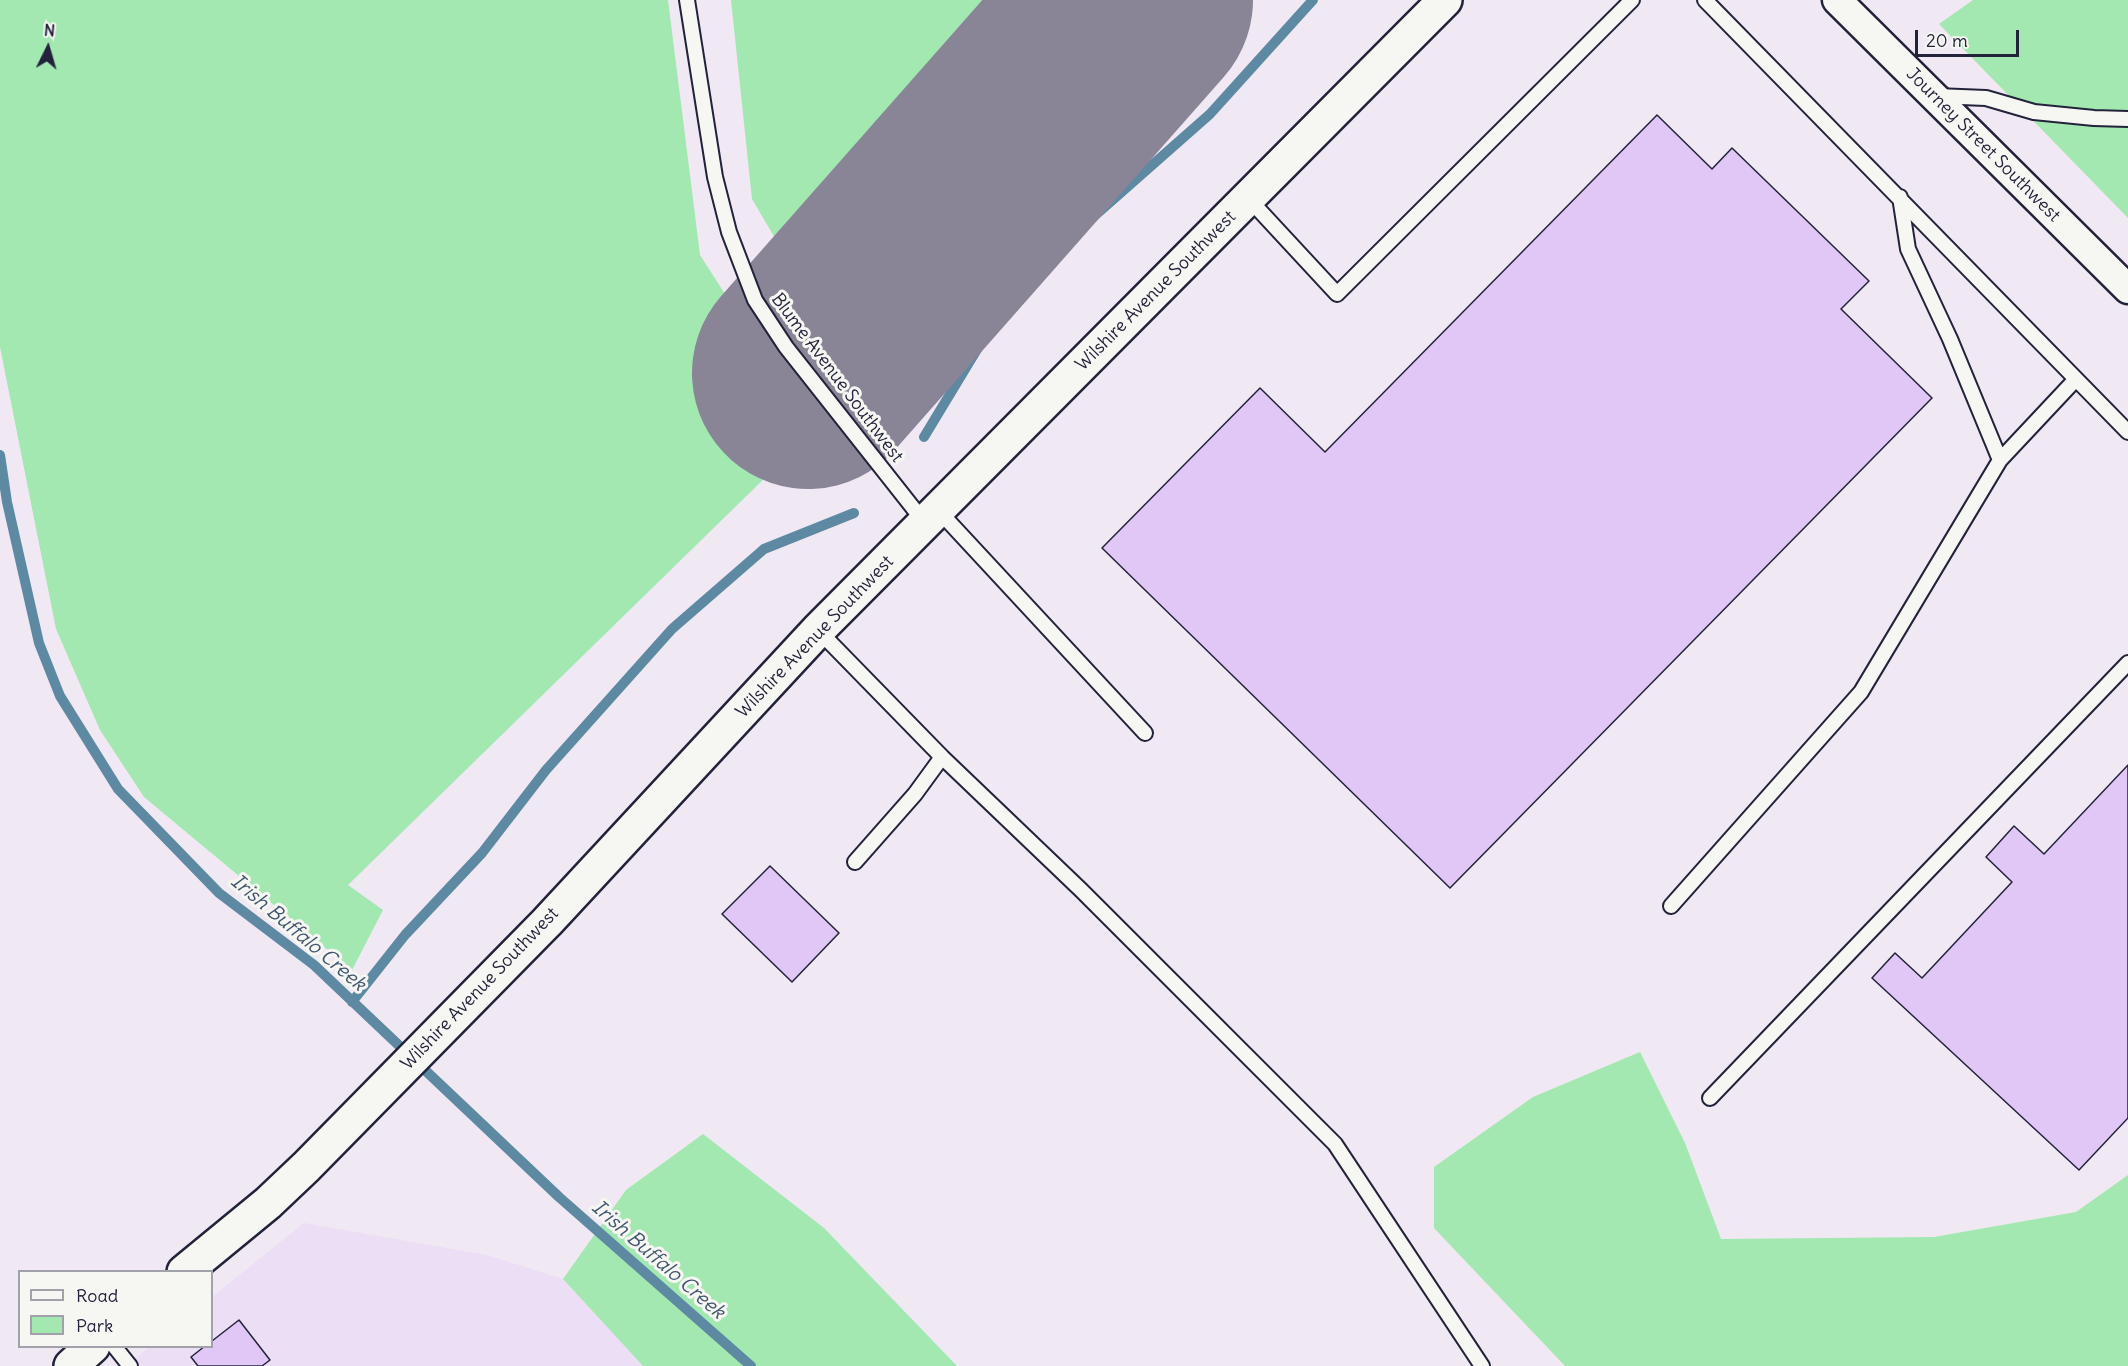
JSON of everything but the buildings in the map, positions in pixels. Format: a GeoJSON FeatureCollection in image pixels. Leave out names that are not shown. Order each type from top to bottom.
{"type":"FeatureCollection","features":[{"type":"Feature","properties":{"kind":"street","name":"Wilshire Avenue Southwest"},"geometry":{"type":"LineString","coordinates":[[186,1270],[268,1203],[306,1167],[555,914],[818,630],[1445,0]]}},
{"type":"Feature","properties":{"kind":"street","name":"Journey Street Southwest"},"geometry":{"type":"LineString","coordinates":[[1837,0],[2128,289]]}},
{"type":"Feature","properties":{"kind":"street"},"geometry":{"type":"LineString","coordinates":[[71,1366],[92,1348]]}},
{"type":"Feature","properties":{"kind":"lane","name":"Blume Avenue Southwest"},"geometry":{"type":"LineString","coordinates":[[687,0],[715,177],[729,232],[755,300],[786,347],[932,517],[1145,733]]}},
{"type":"Feature","properties":{"kind":"lane"},"geometry":{"type":"LineString","coordinates":[[1248,198],[1337,294],[1632,0]]}},
{"type":"Feature","properties":{"kind":"lane"},"geometry":{"type":"LineString","coordinates":[[1705,0],[2128,432]]}},
{"type":"Feature","properties":{"kind":"lane"},"geometry":{"type":"LineString","coordinates":[[1934,96],[1986,98],[2034,111],[2094,118],[2128,119]]}},
{"type":"Feature","properties":{"kind":"lane"},"geometry":{"type":"LineString","coordinates":[[1899,196],[1908,249],[1950,339],[2000,460]]}},
{"type":"Feature","properties":{"kind":"lane"},"geometry":{"type":"LineString","coordinates":[[1671,906],[1861,692],[2000,460],[2076,379]]}},
{"type":"Feature","properties":{"kind":"lane"},"geometry":{"type":"LineString","coordinates":[[818,630],[942,757],[1082,890],[1335,1143],[1482,1366]]}},
{"type":"Feature","properties":{"kind":"lane"},"geometry":{"type":"LineString","coordinates":[[1710,1098],[2128,663]]}},
{"type":"Feature","properties":{"kind":"lane"},"geometry":{"type":"LineString","coordinates":[[855,862],[915,794],[942,757]]}},
{"type":"Feature","properties":{"kind":"lane"},"geometry":{"type":"LineString","coordinates":[[115,1348],[130,1366]]}},
{"type":"Feature","properties":{"kind":"shaded area"},"geometry":{"type":"Polygon","coordinates":[[[304,1223],[487,1255],[563,1279],[643,1366],[125,1366],[149,1348],[213,1348],[213,1296],[304,1223]]]}},
{"type":"Feature","properties":{"kind":"green space"},"geometry":{"type":"Polygon","coordinates":[[[0,0],[668,0],[700,255],[813,431],[348,885],[383,910],[352,970],[144,797],[100,730],[56,629],[0,347],[0,0]]]}},
{"type":"Feature","properties":{"kind":"green space"},"geometry":{"type":"Polygon","coordinates":[[[731,0],[1065,0],[809,296],[752,199],[731,0]]]}},
{"type":"Feature","properties":{"kind":"green space"},"geometry":{"type":"Polygon","coordinates":[[[1973,0],[2128,0],[2128,218],[1939,24],[1973,0]]]}},
{"type":"Feature","properties":{"kind":"green space"},"geometry":{"type":"Polygon","coordinates":[[[1640,1052],[1685,1143],[1721,1239],[1934,1237],[2076,1212],[2128,1175],[2128,1366],[1565,1366],[1434,1228],[1434,1167],[1533,1097],[1640,1052]]]}},
{"type":"Feature","properties":{"kind":"green space"},"geometry":{"type":"Polygon","coordinates":[[[703,1134],[824,1228],[957,1366],[643,1366],[563,1279],[626,1190],[703,1134]]]}},
{"type":"Feature","properties":{"kind":"waterway"},"geometry":{"type":"LineString","coordinates":[[924,437],[993,323],[1066,241],[1210,114],[1313,0]]}},
{"type":"Feature","properties":{"kind":"waterway","name":"Irish Buffalo Creek"},"geometry":{"type":"LineString","coordinates":[[0,455],[7,502],[39,643],[60,696],[118,789],[219,893],[314,965],[559,1197],[751,1366]]}},
{"type":"Feature","properties":{"kind":"waterway"},"geometry":{"type":"LineString","coordinates":[[352,1002],[405,935],[482,853],[546,770],[672,629],[764,549],[854,513]]}},
{"type":"Feature","properties":{"kind":"runway"},"geometry":{"type":"LineString","coordinates":[[808,373],[1137,0]]}}]}
